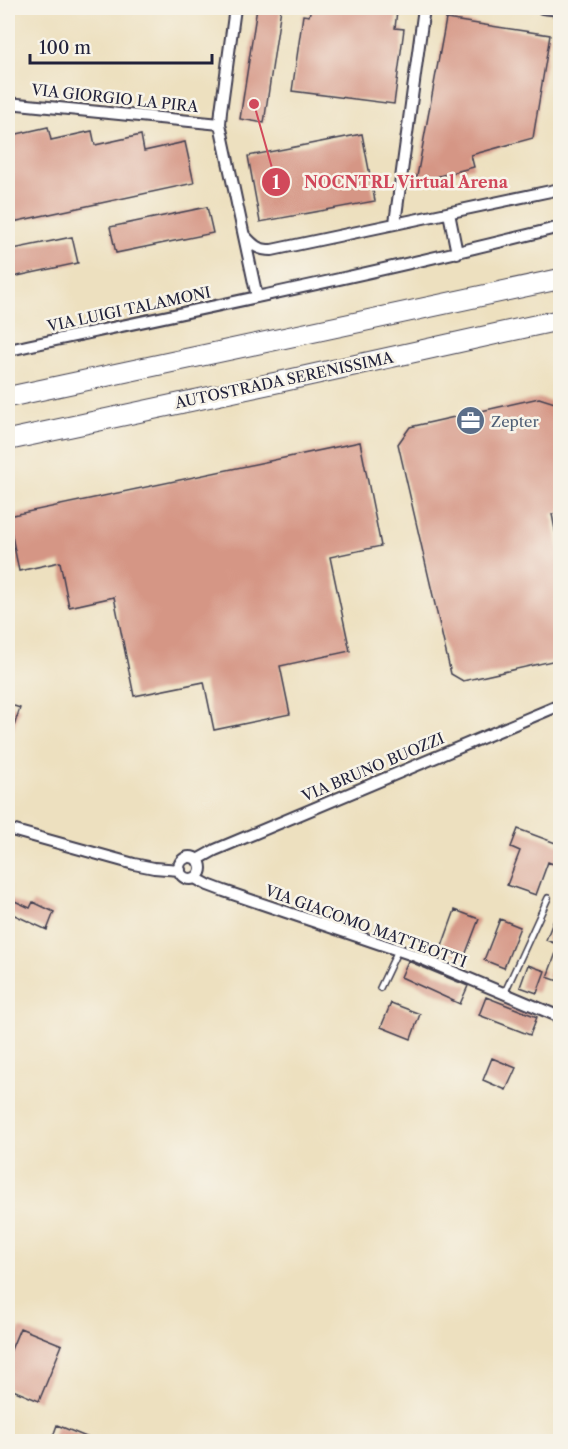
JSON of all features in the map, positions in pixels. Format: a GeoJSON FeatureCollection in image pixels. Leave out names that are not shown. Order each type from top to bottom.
{"type":"FeatureCollection","features":[{"type":"Feature","properties":{"kind":"highway"},"geometry":{"type":"LineString","coordinates":[[8,397],[561,279]]}},
{"type":"Feature","properties":{"kind":"highway","name":"AUTOSTRADA SERENISSIMA"},"geometry":{"type":"LineString","coordinates":[[8,440],[561,320]]}},
{"type":"Feature","properties":{"kind":"street"},"geometry":{"type":"LineString","coordinates":[[235,8],[220,124],[257,297]]}},
{"type":"Feature","properties":{"kind":"street"},"geometry":{"type":"LineString","coordinates":[[395,223],[424,8]]}},
{"type":"Feature","properties":{"kind":"street"},"geometry":{"type":"LineString","coordinates":[[542,8],[561,10]]}},
{"type":"Feature","properties":{"kind":"street","name":"VIA GIORGIO LA PIRA"},"geometry":{"type":"LineString","coordinates":[[8,103],[220,124]]}},
{"type":"Feature","properties":{"kind":"street"},"geometry":{"type":"LineString","coordinates":[[245,236],[253,245],[262,250],[272,250],[561,189]]}},
{"type":"Feature","properties":{"kind":"street"},"geometry":{"type":"LineString","coordinates":[[449,213],[458,253]]}},
{"type":"Feature","properties":{"kind":"street","name":"VIA LUIGI TALAMONI"},"geometry":{"type":"LineString","coordinates":[[8,350],[458,253],[561,227]]}},
{"type":"Feature","properties":{"kind":"street","name":"VIA BRUNO BUOZZI"},"geometry":{"type":"LineString","coordinates":[[197,860],[225,846],[561,705]]}},
{"type":"Feature","properties":{"kind":"street","name":"VIA GIACOMO MATTEOTTI"},"geometry":{"type":"LineString","coordinates":[[8,829],[134,864],[180,870],[185,877],[190,879],[195,878],[224,891],[398,950],[561,1017]]}},
{"type":"Feature","properties":{"kind":"street"},"geometry":{"type":"LineString","coordinates":[[180,870],[181,863],[186,858],[191,857],[197,860],[201,864],[201,869],[195,878]]}},
{"type":"Feature","properties":{"kind":"lane"},"geometry":{"type":"LineString","coordinates":[[504,994],[548,898]]}},
{"type":"Feature","properties":{"kind":"lane"},"geometry":{"type":"LineString","coordinates":[[380,988],[398,950]]}},
{"type":"Feature","properties":{"kind":"building"},"geometry":{"type":"Polygon","coordinates":[[[257,8],[281,8],[264,123],[240,119],[257,8]]]}},
{"type":"Feature","properties":{"kind":"building"},"geometry":{"type":"Polygon","coordinates":[[[311,8],[397,11],[395,28],[404,29],[394,104],[292,91],[303,15],[309,16],[311,8]]]}},
{"type":"Feature","properties":{"kind":"building"},"geometry":{"type":"Polygon","coordinates":[[[446,19],[550,35],[533,138],[471,155],[474,167],[416,182],[446,19]]]}},
{"type":"Feature","properties":{"kind":"building"},"geometry":{"type":"Polygon","coordinates":[[[48,127],[51,140],[92,131],[95,145],[141,135],[144,151],[185,142],[194,183],[8,223],[8,136],[48,127]]]}},
{"type":"Feature","properties":{"kind":"building"},"geometry":{"type":"Polygon","coordinates":[[[362,134],[375,201],[260,222],[248,156],[362,134]]]}},
{"type":"Feature","properties":{"kind":"building"},"geometry":{"type":"Polygon","coordinates":[[[207,207],[213,233],[116,253],[110,227],[207,207]]]}},
{"type":"Feature","properties":{"kind":"building"},"geometry":{"type":"Polygon","coordinates":[[[72,237],[78,263],[8,278],[8,250],[72,237]]]}},
{"type":"Feature","properties":{"kind":"building"},"geometry":{"type":"Polygon","coordinates":[[[539,398],[555,403],[561,428],[561,512],[552,514],[561,560],[561,659],[463,681],[451,674],[398,444],[410,427],[539,398]]]}},
{"type":"Feature","properties":{"kind":"building"},"geometry":{"type":"Polygon","coordinates":[[[360,442],[381,546],[330,557],[350,651],[280,666],[290,714],[214,730],[204,682],[134,696],[114,597],[69,607],[60,562],[19,571],[8,516],[360,442]]]}},
{"type":"Feature","properties":{"kind":"building"},"geometry":{"type":"Polygon","coordinates":[[[8,704],[20,708],[9,741],[8,741],[8,704]]]}},
{"type":"Feature","properties":{"kind":"building"},"geometry":{"type":"Polygon","coordinates":[[[518,829],[561,845],[561,853],[556,865],[548,862],[536,895],[507,885],[520,851],[511,847],[518,829]]]}},
{"type":"Feature","properties":{"kind":"building"},"geometry":{"type":"Polygon","coordinates":[[[8,898],[30,908],[33,902],[54,912],[47,930],[8,912],[8,898]]]}},
{"type":"Feature","properties":{"kind":"building"},"geometry":{"type":"Polygon","coordinates":[[[560,904],[561,982],[547,977],[559,945],[546,940],[560,904]]]}},
{"type":"Feature","properties":{"kind":"building"},"geometry":{"type":"Polygon","coordinates":[[[455,910],[479,919],[464,958],[441,949],[455,910]]]}},
{"type":"Feature","properties":{"kind":"building"},"geometry":{"type":"Polygon","coordinates":[[[500,919],[520,927],[504,968],[484,960],[500,919]]]}},
{"type":"Feature","properties":{"kind":"building"},"geometry":{"type":"Polygon","coordinates":[[[408,961],[468,986],[460,1004],[401,977],[408,961]]]}},
{"type":"Feature","properties":{"kind":"building"},"geometry":{"type":"Polygon","coordinates":[[[528,965],[545,971],[537,993],[520,987],[528,965]]]}},
{"type":"Feature","properties":{"kind":"building"},"geometry":{"type":"Polygon","coordinates":[[[486,997],[537,1017],[530,1035],[479,1015],[486,997]]]}},
{"type":"Feature","properties":{"kind":"building"},"geometry":{"type":"Polygon","coordinates":[[[391,1003],[420,1014],[411,1039],[381,1027],[391,1003]]]}},
{"type":"Feature","properties":{"kind":"building"},"geometry":{"type":"Polygon","coordinates":[[[492,1058],[516,1068],[506,1090],[483,1080],[492,1058]]]}},
{"type":"Feature","properties":{"kind":"building"},"geometry":{"type":"Polygon","coordinates":[[[20,1328],[62,1345],[39,1401],[8,1388],[8,1357],[20,1328]]]}},
{"type":"Feature","properties":{"kind":"building"},"geometry":{"type":"Polygon","coordinates":[[[57,1425],[96,1441],[96,1442],[51,1442],[57,1425]]]}},
{"type":"Feature","properties":{"kind":"place","name":"NOCNTRL Virtual Arena"},"geometry":{"type":"Point","coordinates":[254,104]}},
{"type":"Feature","properties":{"kind":"place","name":"Zepter"},"geometry":{"type":"Point","coordinates":[470,421]}}]}
